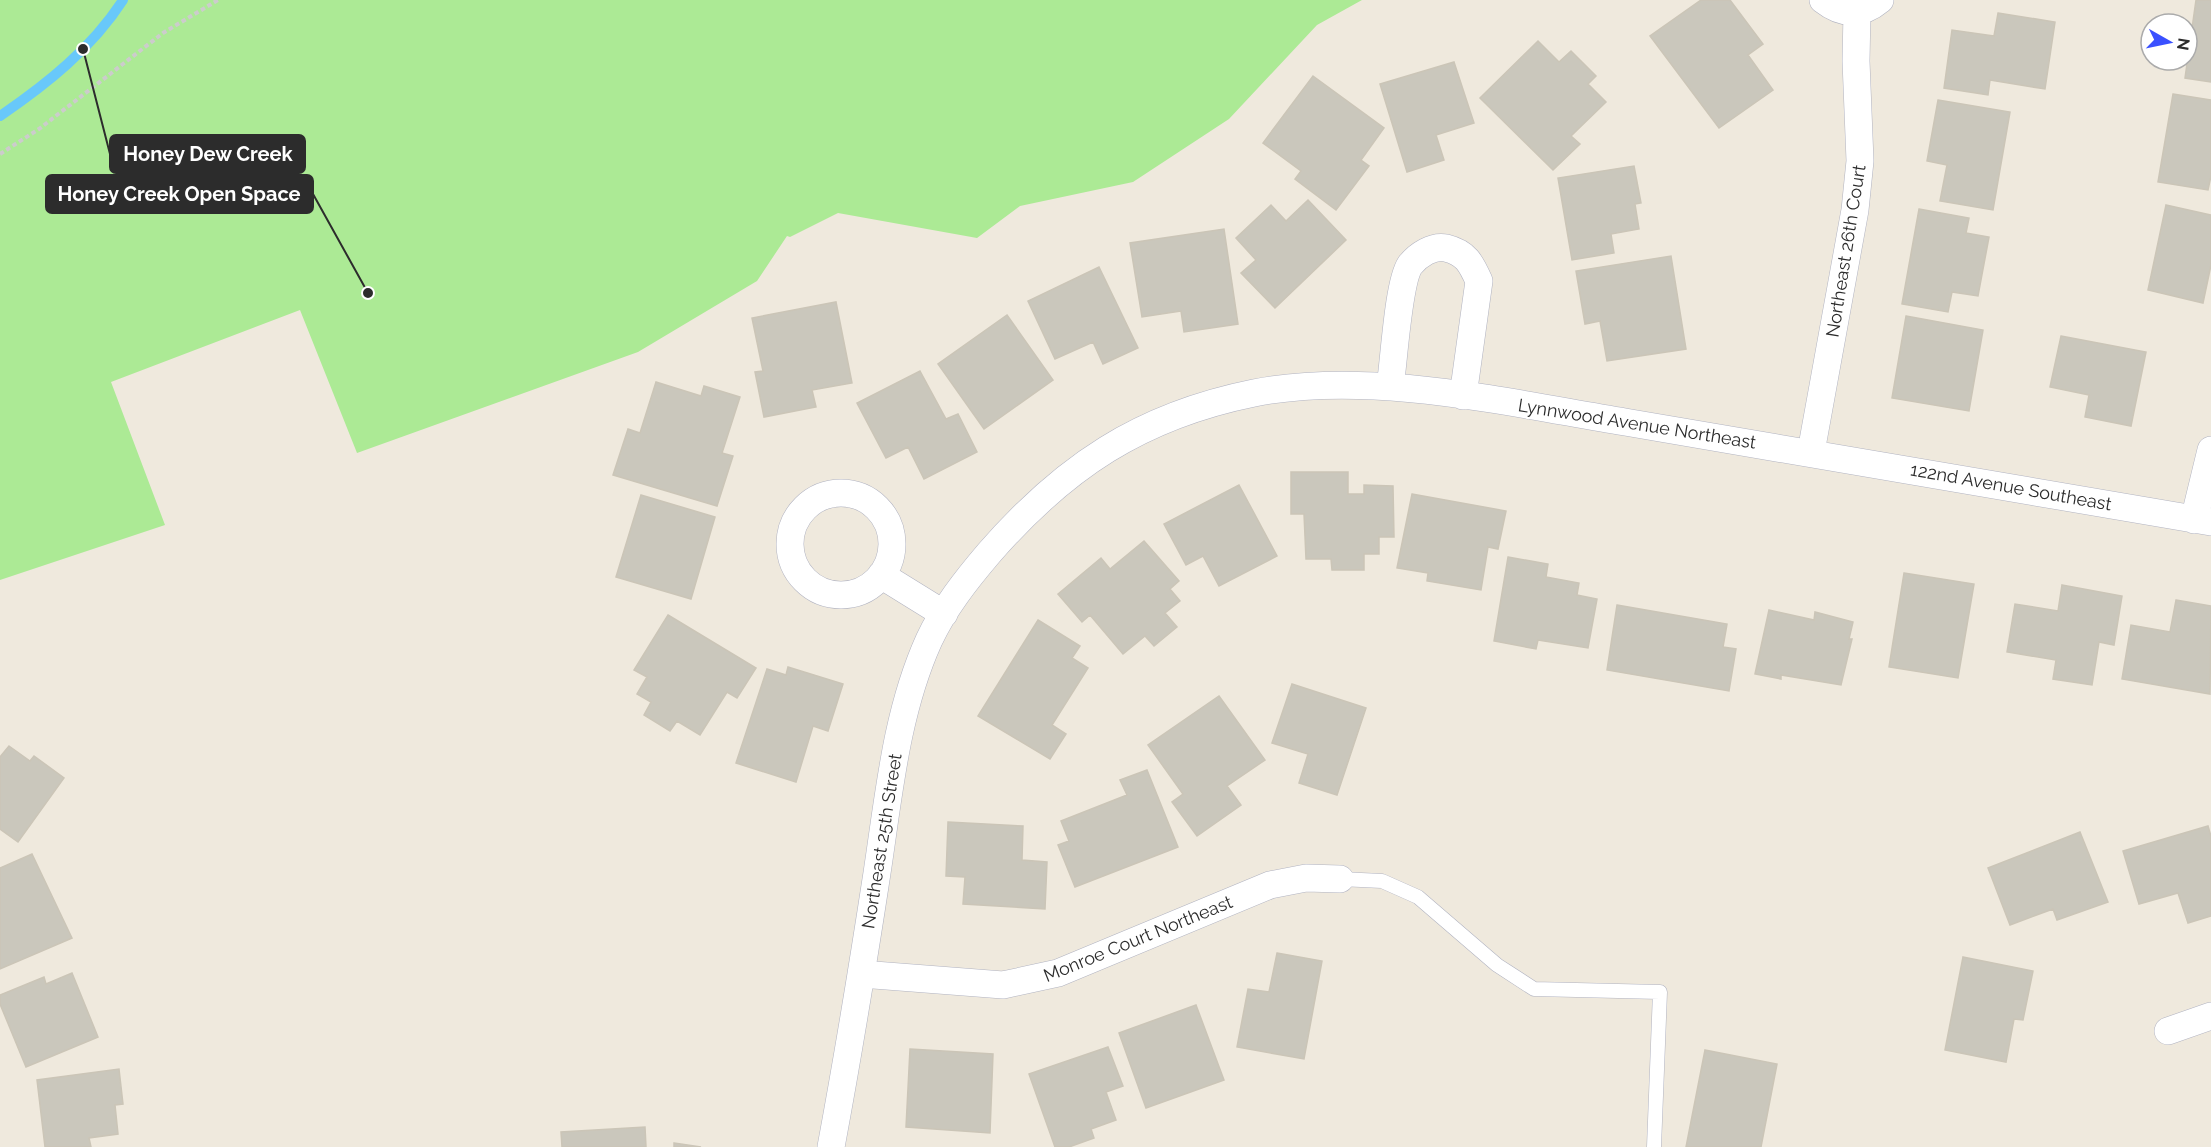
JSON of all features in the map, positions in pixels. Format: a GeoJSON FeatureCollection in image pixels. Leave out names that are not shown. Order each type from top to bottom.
{"type":"FeatureCollection","features":[{"type":"Feature","properties":{"kind":"street","name":"Northeast 26th Court"},"geometry":{"type":"LineString","coordinates":[[1811,452],[1857,201],[1860,161],[1856,61],[1868,6],[1844,12],[1823,0]]}},
{"type":"Feature","properties":{"kind":"street"},"geometry":{"type":"LineString","coordinates":[[1390,387],[1404,285],[1410,266],[1423,252],[1441,247],[1461,251],[1472,265],[1479,281],[1463,396]]}},
{"type":"Feature","properties":{"kind":"street","name":"Lynnwood Avenue Northeast"},"geometry":{"type":"LineString","coordinates":[[944,614],[974,570],[1014,524],[1060,480],[1107,447],[1157,422],[1256,392],[1320,386],[1390,387],[1463,396],[1811,452]]}},
{"type":"Feature","properties":{"kind":"street"},"geometry":{"type":"LineString","coordinates":[[2203,521],[2211,450]]}},
{"type":"Feature","properties":{"kind":"street","name":"122nd Avenue Southeast"},"geometry":{"type":"LineString","coordinates":[[1811,452],[2203,521]]}},
{"type":"Feature","properties":{"kind":"street"},"geometry":{"type":"LineString","coordinates":[[881,575],[944,614]]}},
{"type":"Feature","properties":{"kind":"street","name":"Northeast 25th Street"},"geometry":{"type":"LineString","coordinates":[[831,1147],[897,744],[910,686],[931,636],[944,614]]}},
{"type":"Feature","properties":{"kind":"street","name":"Monroe Court Northeast"},"geometry":{"type":"LineString","coordinates":[[861,974],[1003,985],[1031,981],[1058,974],[1270,885],[1306,878],[1340,879]]}},
{"type":"Feature","properties":{"kind":"street"},"geometry":{"type":"LineString","coordinates":[[2168,1031],[2211,1016]]}},
{"type":"Feature","properties":{"kind":"lane"},"geometry":{"type":"LineString","coordinates":[[1340,879],[1382,881],[1418,897],[1497,965],[1534,989],[1660,992],[1654,1147]]}},
{"type":"Feature","properties":{"kind":"path"},"geometry":{"type":"LineString","coordinates":[[0,154],[39,129],[163,33],[218,0]]}},
{"type":"Feature","properties":{"kind":"green space"},"geometry":{"type":"Polygon","coordinates":[[[0,0],[1362,0],[1317,25],[1229,119],[1133,182],[1020,206],[977,238],[838,213],[790,237],[787,236],[757,281],[638,352],[357,453],[300,310],[111,382],[165,525],[0,580],[0,0]]]}},
{"type":"Feature","properties":{"kind":"building"},"geometry":{"type":"Polygon","coordinates":[[[1701,0],[1730,0],[1763,44],[1748,55],[1773,90],[1719,128],[1650,36],[1701,0]]]}},
{"type":"Feature","properties":{"kind":"building"},"geometry":{"type":"Polygon","coordinates":[[[2196,0],[2211,0],[2211,82],[2185,78],[2186,72],[2199,72],[2199,12],[2194,12],[2196,0]]]}},
{"type":"Feature","properties":{"kind":"building"},"geometry":{"type":"Polygon","coordinates":[[[1998,13],[2055,22],[2045,89],[1990,80],[1988,95],[1944,88],[1952,30],[1994,36],[1998,13]]]}},
{"type":"Feature","properties":{"kind":"building"},"geometry":{"type":"Polygon","coordinates":[[[1538,41],[1559,62],[1571,51],[1596,76],[1588,84],[1606,102],[1571,136],[1580,144],[1553,170],[1480,98],[1538,41]]]}},
{"type":"Feature","properties":{"kind":"building"},"geometry":{"type":"Polygon","coordinates":[[[1454,62],[1474,123],[1436,135],[1444,160],[1407,172],[1380,84],[1454,62]]]}},
{"type":"Feature","properties":{"kind":"building"},"geometry":{"type":"Polygon","coordinates":[[[1313,76],[1384,128],[1361,160],[1369,166],[1336,210],[1295,179],[1301,171],[1263,143],[1313,76]]]}},
{"type":"Feature","properties":{"kind":"building"},"geometry":{"type":"Polygon","coordinates":[[[2173,94],[2211,100],[2211,176],[2208,190],[2158,182],[2173,94]]]}},
{"type":"Feature","properties":{"kind":"building"},"geometry":{"type":"Polygon","coordinates":[[[1938,100],[2010,112],[1993,210],[1940,201],[1947,165],[1927,161],[1938,100]]]}},
{"type":"Feature","properties":{"kind":"building"},"geometry":{"type":"Polygon","coordinates":[[[1634,166],[1641,203],[1635,204],[1639,229],[1611,234],[1614,253],[1572,260],[1558,178],[1634,166]]]}},
{"type":"Feature","properties":{"kind":"building"},"geometry":{"type":"Polygon","coordinates":[[[1308,200],[1346,240],[1275,308],[1241,273],[1256,260],[1236,238],[1271,205],[1286,221],[1308,200]]]}},
{"type":"Feature","properties":{"kind":"building"},"geometry":{"type":"Polygon","coordinates":[[[2166,205],[2211,215],[2211,265],[2203,303],[2148,290],[2166,205]]]}},
{"type":"Feature","properties":{"kind":"building"},"geometry":{"type":"Polygon","coordinates":[[[1919,209],[1969,218],[1966,233],[1989,237],[1978,296],[1952,292],[1948,312],[1902,304],[1919,209]]]}},
{"type":"Feature","properties":{"kind":"building"},"geometry":{"type":"Polygon","coordinates":[[[1224,229],[1238,324],[1184,332],[1181,311],[1142,317],[1130,243],[1224,229]]]}},
{"type":"Feature","properties":{"kind":"building"},"geometry":{"type":"Polygon","coordinates":[[[1671,256],[1686,349],[1607,361],[1600,321],[1585,324],[1576,271],[1671,256]]]}},
{"type":"Feature","properties":{"kind":"building"},"geometry":{"type":"Polygon","coordinates":[[[1099,267],[1138,348],[1103,364],[1093,342],[1055,359],[1028,301],[1099,267]]]}},
{"type":"Feature","properties":{"kind":"building"},"geometry":{"type":"Polygon","coordinates":[[[836,302],[852,383],[812,390],[816,407],[764,417],[755,372],[763,371],[752,318],[836,302]]]}},
{"type":"Feature","properties":{"kind":"building"},"geometry":{"type":"Polygon","coordinates":[[[1007,315],[1053,380],[984,429],[938,364],[1007,315]]]}},
{"type":"Feature","properties":{"kind":"building"},"geometry":{"type":"Polygon","coordinates":[[[1906,316],[1983,330],[1969,411],[1892,398],[1906,316]]]}},
{"type":"Feature","properties":{"kind":"building"},"geometry":{"type":"Polygon","coordinates":[[[2061,336],[2146,352],[2131,426],[2085,417],[2089,395],[2050,387],[2061,336]]]}},
{"type":"Feature","properties":{"kind":"building"},"geometry":{"type":"Polygon","coordinates":[[[920,371],[946,419],[958,414],[977,452],[924,479],[908,447],[886,458],[857,403],[920,371]]]}},
{"type":"Feature","properties":{"kind":"building"},"geometry":{"type":"Polygon","coordinates":[[[656,382],[701,396],[704,386],[740,397],[722,453],[733,456],[717,506],[613,475],[628,429],[640,433],[656,382]]]}},
{"type":"Feature","properties":{"kind":"building"},"geometry":{"type":"Polygon","coordinates":[[[1291,472],[1348,472],[1348,494],[1364,494],[1364,485],[1393,486],[1394,537],[1379,537],[1379,554],[1364,554],[1364,570],[1332,570],[1331,559],[1306,559],[1304,514],[1291,514],[1291,472]]]}},
{"type":"Feature","properties":{"kind":"building"},"geometry":{"type":"Polygon","coordinates":[[[1239,485],[1277,556],[1219,586],[1203,556],[1186,565],[1164,524],[1239,485]]]}},
{"type":"Feature","properties":{"kind":"building"},"geometry":{"type":"Polygon","coordinates":[[[1412,494],[1506,511],[1498,549],[1488,547],[1481,590],[1427,581],[1428,573],[1397,568],[1412,494]]]}},
{"type":"Feature","properties":{"kind":"building"},"geometry":{"type":"Polygon","coordinates":[[[641,495],[715,517],[691,599],[616,577],[641,495]]]}},
{"type":"Feature","properties":{"kind":"building"},"geometry":{"type":"Polygon","coordinates":[[[1144,541],[1179,581],[1170,589],[1180,601],[1165,613],[1177,627],[1154,646],[1145,636],[1123,654],[1090,615],[1082,622],[1058,594],[1101,558],[1110,569],[1144,541]]]}},
{"type":"Feature","properties":{"kind":"building"},"geometry":{"type":"Polygon","coordinates":[[[1508,557],[1548,564],[1546,577],[1579,583],[1577,595],[1597,599],[1588,648],[1538,640],[1536,649],[1494,641],[1508,557]]]}},
{"type":"Feature","properties":{"kind":"building"},"geometry":{"type":"Polygon","coordinates":[[[1904,573],[1974,584],[1958,678],[1889,667],[1904,573]]]}},
{"type":"Feature","properties":{"kind":"building"},"geometry":{"type":"Polygon","coordinates":[[[2062,585],[2122,596],[2114,645],[2099,642],[2092,685],[2053,679],[2056,660],[2007,652],[2015,604],[2058,611],[2062,585]]]}},
{"type":"Feature","properties":{"kind":"building"},"geometry":{"type":"Polygon","coordinates":[[[2176,600],[2211,606],[2210,694],[2122,679],[2131,625],[2170,632],[2176,600]]]}},
{"type":"Feature","properties":{"kind":"building"},"geometry":{"type":"Polygon","coordinates":[[[1617,605],[1727,624],[1723,647],[1736,649],[1729,691],[1607,670],[1617,605]]]}},
{"type":"Feature","properties":{"kind":"building"},"geometry":{"type":"Polygon","coordinates":[[[1769,610],[1814,620],[1815,612],[1853,622],[1849,639],[1852,639],[1841,685],[1781,675],[1781,679],[1755,674],[1769,610]]]}},
{"type":"Feature","properties":{"kind":"building"},"geometry":{"type":"Polygon","coordinates":[[[668,615],[756,668],[737,698],[727,692],[700,735],[677,721],[670,731],[644,715],[651,702],[637,694],[647,677],[634,670],[668,615]]]}},
{"type":"Feature","properties":{"kind":"building"},"geometry":{"type":"Polygon","coordinates":[[[1038,620],[1080,646],[1072,658],[1088,668],[1052,725],[1066,734],[1050,759],[978,716],[1038,620]]]}},
{"type":"Feature","properties":{"kind":"building"},"geometry":{"type":"Polygon","coordinates":[[[788,667],[843,684],[828,731],[813,726],[796,782],[736,763],[767,669],[786,675],[788,667]]]}},
{"type":"Feature","properties":{"kind":"building"},"geometry":{"type":"Polygon","coordinates":[[[1292,684],[1366,708],[1337,795],[1299,783],[1308,754],[1272,743],[1292,684]]]}},
{"type":"Feature","properties":{"kind":"building"},"geometry":{"type":"Polygon","coordinates":[[[1219,696],[1265,760],[1227,786],[1241,805],[1197,836],[1172,802],[1183,794],[1148,745],[1219,696]]]}},
{"type":"Feature","properties":{"kind":"building"},"geometry":{"type":"Polygon","coordinates":[[[9,746],[30,761],[34,756],[64,778],[18,842],[0,829],[0,757],[9,746]]]}},
{"type":"Feature","properties":{"kind":"building"},"geometry":{"type":"Polygon","coordinates":[[[1147,770],[1178,847],[1075,887],[1058,845],[1069,841],[1061,821],[1127,795],[1120,780],[1147,770]]]}},
{"type":"Feature","properties":{"kind":"building"},"geometry":{"type":"Polygon","coordinates":[[[948,822],[1023,826],[1022,860],[1047,862],[1045,909],[963,904],[965,877],[946,876],[948,822]]]}},
{"type":"Feature","properties":{"kind":"building"},"geometry":{"type":"Polygon","coordinates":[[[2208,826],[2211,836],[2211,916],[2188,923],[2178,893],[2139,904],[2123,851],[2208,826]]]}},
{"type":"Feature","properties":{"kind":"building"},"geometry":{"type":"Polygon","coordinates":[[[2080,832],[2108,902],[2057,920],[2053,909],[2010,925],[1988,868],[2080,832]]]}},
{"type":"Feature","properties":{"kind":"building"},"geometry":{"type":"Polygon","coordinates":[[[32,854],[72,938],[0,969],[0,868],[32,854]]]}},
{"type":"Feature","properties":{"kind":"building"},"geometry":{"type":"Polygon","coordinates":[[[1277,953],[1322,961],[1304,1059],[1237,1047],[1248,989],[1269,992],[1277,953]]]}},
{"type":"Feature","properties":{"kind":"building"},"geometry":{"type":"Polygon","coordinates":[[[1963,957],[2033,971],[2023,1020],[2014,1019],[2006,1062],[1945,1050],[1963,957]]]}},
{"type":"Feature","properties":{"kind":"building"},"geometry":{"type":"Polygon","coordinates":[[[72,973],[98,1037],[26,1067],[0,1004],[0,995],[44,977],[46,984],[72,973]]]}},
{"type":"Feature","properties":{"kind":"building"},"geometry":{"type":"Polygon","coordinates":[[[1196,1005],[1224,1080],[1146,1108],[1119,1033],[1196,1005]]]}},
{"type":"Feature","properties":{"kind":"building"},"geometry":{"type":"Polygon","coordinates":[[[1108,1047],[1123,1086],[1106,1092],[1116,1120],[1091,1129],[1094,1138],[1069,1147],[1055,1147],[1029,1074],[1108,1047]]]}},
{"type":"Feature","properties":{"kind":"building"},"geometry":{"type":"Polygon","coordinates":[[[910,1049],[993,1054],[990,1133],[906,1127],[910,1049]]]}},
{"type":"Feature","properties":{"kind":"building"},"geometry":{"type":"Polygon","coordinates":[[[1705,1050],[1777,1064],[1761,1147],[1686,1147],[1705,1050]]]}},
{"type":"Feature","properties":{"kind":"building"},"geometry":{"type":"Polygon","coordinates":[[[119,1069],[123,1104],[115,1105],[118,1134],[89,1138],[91,1147],[45,1147],[37,1080],[119,1069]]]}},
{"type":"Feature","properties":{"kind":"building"},"geometry":{"type":"Polygon","coordinates":[[[645,1127],[646,1147],[562,1147],[561,1132],[645,1127]]]}},
{"type":"Feature","properties":{"kind":"building"},"geometry":{"type":"Polygon","coordinates":[[[674,1143],[701,1147],[674,1147],[674,1143]]]}},
{"type":"Feature","properties":{"kind":"waterway"},"geometry":{"type":"LineString","coordinates":[[0,116],[68,64],[97,34],[123,0]]}},
{"type":"Feature","properties":{"kind":"place","name":"Honey Dew Creek"},"geometry":{"type":"Point","coordinates":[83,49]}},
{"type":"Feature","properties":{"kind":"place","name":"Honey Creek Open Space"},"geometry":{"type":"Point","coordinates":[368,293]}}]}
